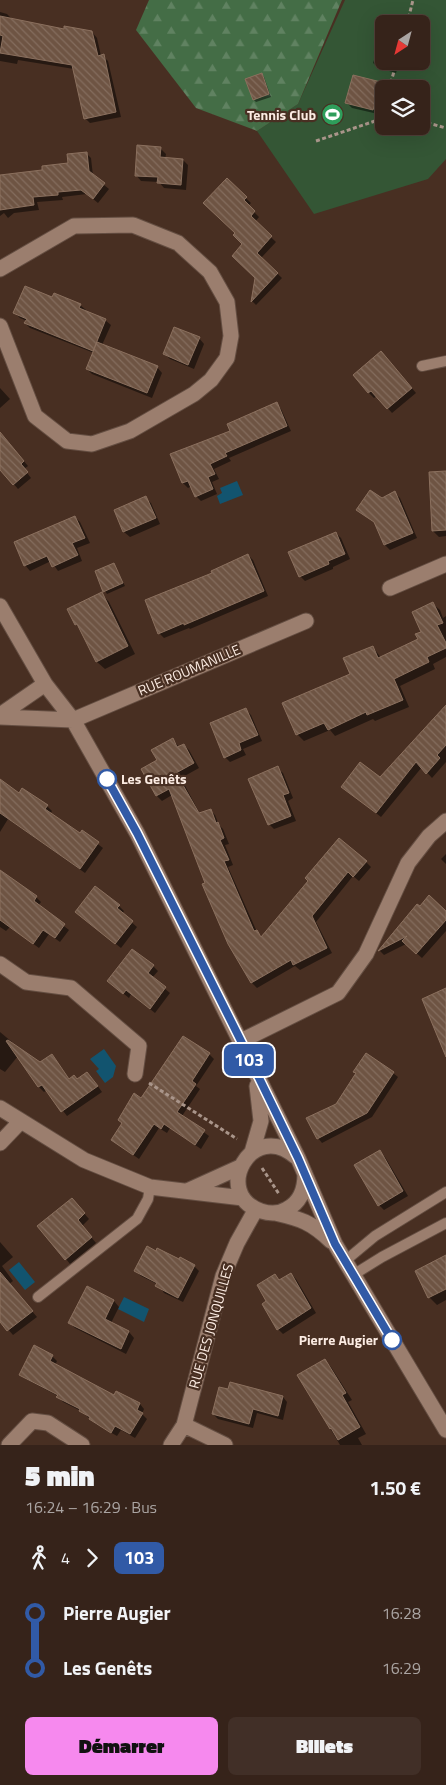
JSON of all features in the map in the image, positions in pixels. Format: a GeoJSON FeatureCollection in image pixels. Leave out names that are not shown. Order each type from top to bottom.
{"type":"FeatureCollection","features":[{"type":"Feature","properties":{"kind":"street"},"geometry":{"type":"LineString","coordinates":[[0,268],[74,226],[133,226],[178,243],[210,272],[226,302],[231,336],[227,358],[211,380],[194,394],[130,431],[92,444],[67,441],[35,416],[0,326]]}},
{"type":"Feature","properties":{"kind":"street"},"geometry":{"type":"LineString","coordinates":[[390,588],[446,564]]}},
{"type":"Feature","properties":{"kind":"street"},"geometry":{"type":"LineString","coordinates":[[0,606],[45,684],[73,720],[137,833],[298,1158],[335,1244],[446,1430]]}},
{"type":"Feature","properties":{"kind":"street","name":"RUE ROUMANILLE"},"geometry":{"type":"LineString","coordinates":[[73,720],[306,621]]}},
{"type":"Feature","properties":{"kind":"street"},"geometry":{"type":"LineString","coordinates":[[0,716],[45,684]]}},
{"type":"Feature","properties":{"kind":"street"},"geometry":{"type":"LineString","coordinates":[[0,716],[73,720]]}},
{"type":"Feature","properties":{"kind":"street"},"geometry":{"type":"LineString","coordinates":[[241,1041],[338,993],[366,954],[408,863],[429,836],[446,821]]}},
{"type":"Feature","properties":{"kind":"street"},"geometry":{"type":"LineString","coordinates":[[0,964],[26,982],[71,988],[140,1046],[135,1074]]}},
{"type":"Feature","properties":{"kind":"street"},"geometry":{"type":"LineString","coordinates":[[252,1152],[261,1121],[256,1074]]}},
{"type":"Feature","properties":{"kind":"street"},"geometry":{"type":"LineString","coordinates":[[0,1108],[84,1160],[150,1187],[243,1198]]}},
{"type":"Feature","properties":{"kind":"street"},"geometry":{"type":"LineString","coordinates":[[0,1143],[21,1121]]}},
{"type":"Feature","properties":{"kind":"street"},"geometry":{"type":"LineString","coordinates":[[298,1158],[284,1148],[275,1146],[259,1148],[252,1152],[240,1167],[238,1182],[243,1198],[256,1209],[266,1213],[282,1211],[296,1203],[302,1194],[305,1174]]}},
{"type":"Feature","properties":{"kind":"street"},"geometry":{"type":"LineString","coordinates":[[186,1192],[240,1167]]}},
{"type":"Feature","properties":{"kind":"street","name":"RUE DES JONQUILLES"},"geometry":{"type":"LineString","coordinates":[[171,1445],[184,1425],[223,1276],[237,1244],[256,1209]]}},
{"type":"Feature","properties":{"kind":"street"},"geometry":{"type":"LineString","coordinates":[[282,1211],[318,1228],[335,1244]]}},
{"type":"Feature","properties":{"kind":"street"},"geometry":{"type":"LineString","coordinates":[[9,1445],[32,1421],[48,1423],[82,1445]]}},
{"type":"Feature","properties":{"kind":"street"},"geometry":{"type":"LineString","coordinates":[[184,1425],[225,1445]]}},
{"type":"Feature","properties":{"kind":"lane"},"geometry":{"type":"LineString","coordinates":[[422,366],[446,361]]}},
{"type":"Feature","properties":{"kind":"lane"},"geometry":{"type":"LineString","coordinates":[[38,1297],[138,1219],[148,1199],[150,1187]]}},
{"type":"Feature","properties":{"kind":"lane"},"geometry":{"type":"LineString","coordinates":[[345,1262],[375,1236],[446,1192]]}},
{"type":"Feature","properties":{"kind":"lane"},"geometry":{"type":"LineString","coordinates":[[353,1275],[382,1257],[446,1224]]}},
{"type":"Feature","properties":{"kind":"path"},"geometry":{"type":"LineString","coordinates":[[410,15],[414,0]]}},
{"type":"Feature","properties":{"kind":"path"},"geometry":{"type":"LineString","coordinates":[[316,141],[375,121]]}},
{"type":"Feature","properties":{"kind":"path"},"geometry":{"type":"LineString","coordinates":[[430,124],[446,128]]}},
{"type":"Feature","properties":{"kind":"path"},"geometry":{"type":"LineString","coordinates":[[135,1074],[238,1140],[252,1152],[282,1211]]}},
{"type":"Feature","properties":{"kind":"green space"},"geometry":{"type":"Polygon","coordinates":[[[149,0],[342,0],[298,104],[257,131],[196,108],[136,30],[149,0]]]}},
{"type":"Feature","properties":{"kind":"green space","name":"Tennis Club"},"geometry":{"type":"Polygon","coordinates":[[[345,0],[446,0],[446,159],[428,179],[314,214],[257,131],[298,104],[345,0]]]}},
{"type":"Feature","properties":{"kind":"water"},"geometry":{"type":"Polygon","coordinates":[[[237,481],[243,495],[220,504],[217,496],[222,493],[220,488],[237,481]]]}},
{"type":"Feature","properties":{"kind":"water"},"geometry":{"type":"Polygon","coordinates":[[[104,1049],[116,1066],[113,1077],[105,1083],[96,1071],[99,1069],[90,1059],[104,1049]]]}},
{"type":"Feature","properties":{"kind":"water"},"geometry":{"type":"Polygon","coordinates":[[[19,1262],[35,1282],[25,1290],[9,1270],[19,1262]]]}},
{"type":"Feature","properties":{"kind":"water"},"geometry":{"type":"Polygon","coordinates":[[[124,1297],[149,1309],[144,1322],[118,1309],[124,1297]]]}},
{"type":"Feature","properties":{"kind":"building"},"geometry":{"type":"Polygon","coordinates":[[[0,16],[64,29],[64,26],[92,31],[98,56],[104,54],[116,112],[84,119],[72,65],[0,53],[3,36],[0,35],[0,16]]]}},
{"type":"Feature","properties":{"kind":"building"},"geometry":{"type":"Polygon","coordinates":[[[262,73],[269,94],[253,100],[245,79],[262,73]]]}},
{"type":"Feature","properties":{"kind":"building"},"geometry":{"type":"Polygon","coordinates":[[[353,75],[375,80],[375,103],[373,110],[345,103],[353,75]]]}},
{"type":"Feature","properties":{"kind":"building"},"geometry":{"type":"Polygon","coordinates":[[[137,145],[161,147],[160,157],[183,159],[181,185],[157,183],[158,177],[135,176],[137,145]]]}},
{"type":"Feature","properties":{"kind":"building"},"geometry":{"type":"Polygon","coordinates":[[[87,152],[89,171],[105,183],[93,199],[81,190],[58,192],[58,195],[33,197],[34,205],[0,210],[0,175],[42,170],[42,166],[68,163],[67,154],[87,152]]]}},
{"type":"Feature","properties":{"kind":"building"},"geometry":{"type":"Polygon","coordinates":[[[227,178],[247,197],[244,200],[255,211],[251,216],[272,236],[257,253],[278,273],[251,302],[255,278],[232,256],[242,244],[233,235],[235,233],[203,203],[227,178]]]}},
{"type":"Feature","properties":{"kind":"building"},"geometry":{"type":"Polygon","coordinates":[[[25,286],[52,297],[54,293],[81,304],[79,308],[106,319],[93,351],[24,323],[27,319],[13,313],[25,286]]]}},
{"type":"Feature","properties":{"kind":"building"},"geometry":{"type":"Polygon","coordinates":[[[174,327],[200,337],[188,365],[163,354],[174,327]]]}},
{"type":"Feature","properties":{"kind":"building"},"geometry":{"type":"Polygon","coordinates":[[[97,342],[158,366],[147,393],[86,369],[97,342]]]}},
{"type":"Feature","properties":{"kind":"building"},"geometry":{"type":"Polygon","coordinates":[[[381,351],[412,388],[387,409],[371,391],[368,393],[353,375],[381,351]]]}},
{"type":"Feature","properties":{"kind":"building"},"geometry":{"type":"Polygon","coordinates":[[[277,402],[287,426],[225,453],[227,456],[210,464],[215,474],[208,477],[213,489],[195,497],[188,481],[182,483],[170,454],[230,431],[227,424],[277,402]]]}},
{"type":"Feature","properties":{"kind":"building"},"geometry":{"type":"Polygon","coordinates":[[[0,432],[24,461],[21,464],[28,472],[13,485],[0,470],[0,432]]]}},
{"type":"Feature","properties":{"kind":"building"},"geometry":{"type":"Polygon","coordinates":[[[446,471],[446,530],[432,531],[429,472],[446,471]]]}},
{"type":"Feature","properties":{"kind":"building"},"geometry":{"type":"Polygon","coordinates":[[[370,490],[382,498],[395,491],[413,533],[384,545],[374,522],[356,510],[370,490]]]}},
{"type":"Feature","properties":{"kind":"building"},"geometry":{"type":"Polygon","coordinates":[[[146,496],[156,518],[123,532],[114,510],[146,496]]]}},
{"type":"Feature","properties":{"kind":"building"},"geometry":{"type":"Polygon","coordinates":[[[75,516],[85,538],[72,543],[78,555],[52,567],[47,556],[24,566],[14,542],[75,516]]]}},
{"type":"Feature","properties":{"kind":"building"},"geometry":{"type":"Polygon","coordinates":[[[336,532],[345,554],[328,561],[329,564],[299,577],[288,552],[336,532]]]}},
{"type":"Feature","properties":{"kind":"building"},"geometry":{"type":"Polygon","coordinates":[[[248,554],[264,591],[158,634],[145,600],[212,573],[211,571],[248,554]]]}},
{"type":"Feature","properties":{"kind":"building"},"geometry":{"type":"Polygon","coordinates":[[[114,563],[123,583],[103,592],[95,571],[114,563]]]}},
{"type":"Feature","properties":{"kind":"building"},"geometry":{"type":"Polygon","coordinates":[[[102,592],[128,646],[96,662],[77,624],[75,625],[67,609],[102,592]]]}},
{"type":"Feature","properties":{"kind":"building"},"geometry":{"type":"Polygon","coordinates":[[[433,602],[443,623],[437,625],[446,643],[446,648],[427,657],[429,662],[394,679],[403,700],[367,715],[366,712],[328,730],[324,723],[296,735],[282,703],[350,674],[343,658],[373,646],[378,658],[418,639],[415,634],[421,632],[412,612],[433,602]]]}},
{"type":"Feature","properties":{"kind":"building"},"geometry":{"type":"Polygon","coordinates":[[[446,705],[446,745],[437,755],[440,758],[426,774],[416,762],[376,813],[341,787],[360,762],[380,777],[446,705]]]}},
{"type":"Feature","properties":{"kind":"building"},"geometry":{"type":"Polygon","coordinates":[[[246,708],[258,735],[239,743],[241,750],[224,758],[210,723],[246,708]]]}},
{"type":"Feature","properties":{"kind":"building"},"geometry":{"type":"Polygon","coordinates":[[[173,738],[177,747],[184,744],[194,763],[176,773],[199,813],[211,809],[216,823],[218,822],[224,838],[220,840],[229,860],[224,861],[254,931],[257,930],[261,937],[308,881],[305,878],[339,838],[367,861],[353,877],[348,872],[312,916],[327,948],[293,965],[291,960],[251,983],[228,944],[202,884],[205,883],[169,789],[156,796],[141,769],[157,760],[151,750],[173,738]]]}},
{"type":"Feature","properties":{"kind":"building"},"geometry":{"type":"Polygon","coordinates":[[[278,766],[289,793],[283,795],[291,816],[268,825],[248,779],[278,766]]]}},
{"type":"Feature","properties":{"kind":"building"},"geometry":{"type":"Polygon","coordinates":[[[0,779],[19,793],[22,788],[48,805],[45,809],[80,833],[82,830],[99,842],[80,869],[0,813],[0,779]]]}},
{"type":"Feature","properties":{"kind":"building"},"geometry":{"type":"Polygon","coordinates":[[[0,870],[37,896],[34,901],[65,924],[55,938],[43,930],[33,944],[0,920],[0,870]]]}},
{"type":"Feature","properties":{"kind":"building"},"geometry":{"type":"Polygon","coordinates":[[[95,886],[120,905],[117,908],[133,921],[115,944],[75,912],[95,886]]]}},
{"type":"Feature","properties":{"kind":"building"},"geometry":{"type":"Polygon","coordinates":[[[429,895],[446,911],[446,920],[416,954],[402,941],[407,936],[378,951],[417,904],[420,906],[429,895]]]}},
{"type":"Feature","properties":{"kind":"building"},"geometry":{"type":"Polygon","coordinates":[[[132,949],[154,965],[148,973],[166,987],[150,1009],[126,990],[123,994],[107,981],[132,949]]]}},
{"type":"Feature","properties":{"kind":"building"},"geometry":{"type":"Polygon","coordinates":[[[446,988],[446,1057],[422,999],[446,988]]]}},
{"type":"Feature","properties":{"kind":"building"},"geometry":{"type":"Polygon","coordinates":[[[183,1036],[210,1053],[192,1081],[196,1084],[177,1112],[205,1130],[195,1145],[164,1124],[161,1129],[154,1124],[133,1155],[111,1140],[122,1123],[118,1120],[134,1093],[141,1098],[183,1036]]]}},
{"type":"Feature","properties":{"kind":"building"},"geometry":{"type":"Polygon","coordinates":[[[8,1040],[40,1062],[52,1054],[69,1079],[74,1075],[77,1079],[87,1072],[98,1086],[61,1112],[42,1085],[38,1087],[6,1041],[8,1040]]]}},
{"type":"Feature","properties":{"kind":"building"},"geometry":{"type":"Polygon","coordinates":[[[366,1053],[394,1072],[367,1113],[317,1139],[306,1118],[336,1104],[356,1073],[353,1072],[366,1053]]]}},
{"type":"Feature","properties":{"kind":"building"},"geometry":{"type":"Polygon","coordinates":[[[380,1150],[403,1191],[378,1206],[354,1165],[380,1150]]]}},
{"type":"Feature","properties":{"kind":"building"},"geometry":{"type":"Polygon","coordinates":[[[72,1198],[85,1213],[78,1220],[92,1237],[65,1260],[37,1226],[72,1198]]]}},
{"type":"Feature","properties":{"kind":"building"},"geometry":{"type":"Polygon","coordinates":[[[147,1246],[156,1251],[157,1248],[179,1259],[180,1257],[195,1265],[178,1298],[155,1286],[157,1283],[134,1271],[147,1246]]]}},
{"type":"Feature","properties":{"kind":"building"},"geometry":{"type":"Polygon","coordinates":[[[446,1255],[446,1289],[428,1298],[415,1271],[446,1255]]]}},
{"type":"Feature","properties":{"kind":"building"},"geometry":{"type":"Polygon","coordinates":[[[0,1272],[33,1311],[7,1331],[0,1322],[0,1272]]]}},
{"type":"Feature","properties":{"kind":"building"},"geometry":{"type":"Polygon","coordinates":[[[291,1273],[311,1308],[277,1330],[262,1304],[266,1301],[257,1285],[275,1274],[279,1280],[291,1273]]]}},
{"type":"Feature","properties":{"kind":"building"},"geometry":{"type":"Polygon","coordinates":[[[87,1286],[114,1300],[105,1319],[129,1331],[121,1349],[68,1323],[87,1286]]]}},
{"type":"Feature","properties":{"kind":"building"},"geometry":{"type":"Polygon","coordinates":[[[34,1345],[53,1355],[50,1361],[114,1395],[116,1391],[140,1403],[137,1410],[143,1413],[130,1434],[115,1426],[111,1433],[89,1419],[90,1417],[79,1411],[80,1409],[56,1397],[58,1395],[19,1375],[34,1345]]]}},
{"type":"Feature","properties":{"kind":"building"},"geometry":{"type":"Polygon","coordinates":[[[325,1359],[346,1393],[342,1395],[360,1427],[338,1440],[297,1375],[325,1359]]]}},
{"type":"Feature","properties":{"kind":"building"},"geometry":{"type":"Polygon","coordinates":[[[230,1382],[283,1396],[278,1416],[253,1409],[249,1424],[212,1414],[219,1387],[228,1389],[230,1382]]]}},
{"type":"Feature","properties":{"kind":"bus line","name":"103"},"geometry":{"type":"LineString","coordinates":[[107,779],[137,833],[241,1041],[298,1158],[335,1244],[392,1340]]}},
{"type":"Feature","properties":{"kind":"place","name":"Tennis Club"},"geometry":{"type":"Point","coordinates":[332,115]}},
{"type":"Feature","properties":{"kind":"place","name":"Les Genêts"},"geometry":{"type":"Point","coordinates":[107,779]}},
{"type":"Feature","properties":{"kind":"place","name":"Pierre Augier"},"geometry":{"type":"Point","coordinates":[392,1340]}}]}
